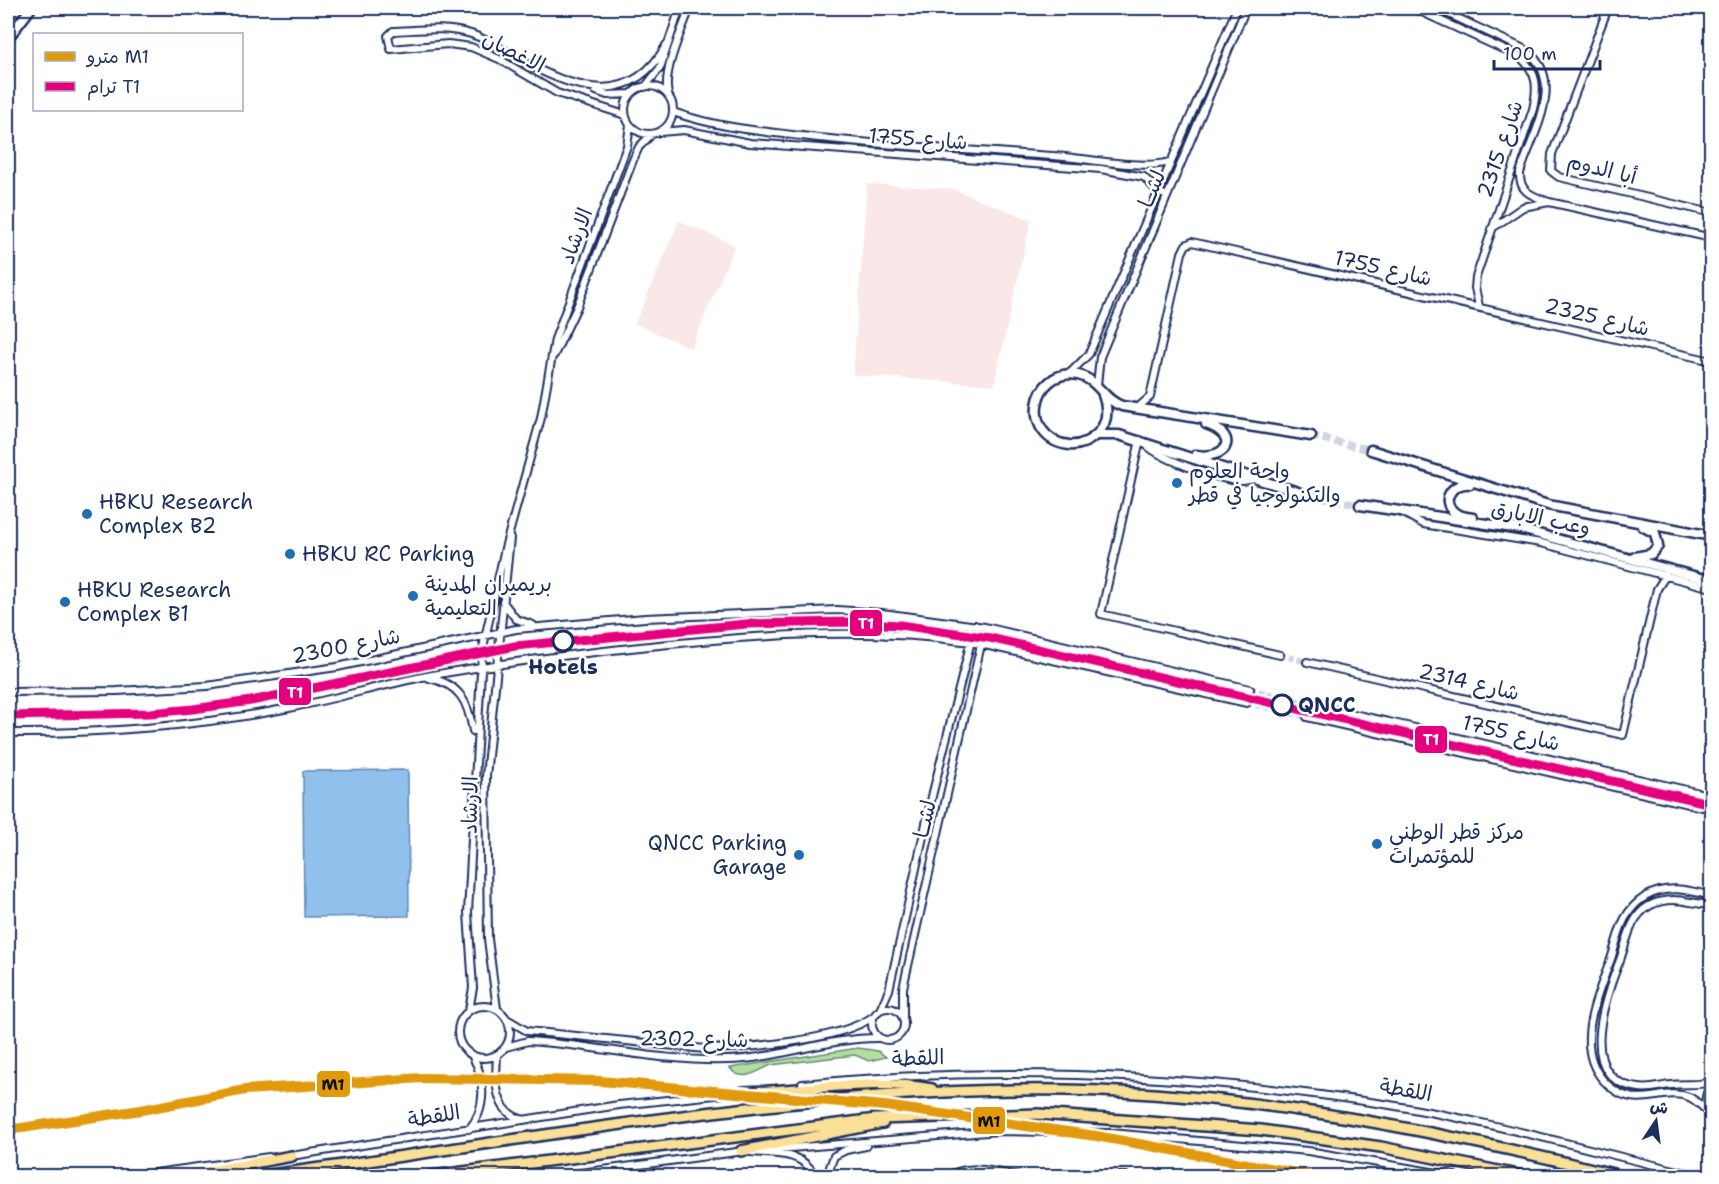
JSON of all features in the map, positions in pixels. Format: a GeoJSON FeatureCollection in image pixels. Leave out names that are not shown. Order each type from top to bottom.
{"type":"FeatureCollection","features":[{"type":"Feature","properties":{"kind":"main road"},"geometry":{"type":"LineString","coordinates":[[742,1092],[911,1086],[946,1092]]}},
{"type":"Feature","properties":{"kind":"main road","name":"اللقطة"},"geometry":{"type":"LineString","coordinates":[[262,1176],[767,1105],[946,1092],[1019,1090],[1140,1094],[1308,1111],[1413,1128],[1622,1176]]}},
{"type":"Feature","properties":{"kind":"main road"},"geometry":{"type":"LineString","coordinates":[[431,1176],[779,1130],[905,1117],[1038,1114],[1238,1127],[1381,1147],[1523,1176]]}},
{"type":"Feature","properties":{"kind":"main road"},"geometry":{"type":"LineString","coordinates":[[741,1151],[858,1130],[905,1117]]}},
{"type":"Feature","properties":{"kind":"main road"},"geometry":{"type":"LineString","coordinates":[[183,1176],[292,1156]]}},
{"type":"Feature","properties":{"kind":"street"},"geometry":{"type":"LineString","coordinates":[[8,38],[31,8]]}},
{"type":"Feature","properties":{"kind":"street"},"geometry":{"type":"LineString","coordinates":[[680,8],[658,74],[645,87],[631,94],[626,103],[625,115],[630,125],[639,132],[652,134],[660,132],[670,121],[673,112],[667,77],[690,8]]}},
{"type":"Feature","properties":{"kind":"street","name":"لشــا"},"geometry":{"type":"LineString","coordinates":[[1068,375],[1089,354],[1237,8]]}},
{"type":"Feature","properties":{"kind":"street","name":"لشــا"},"geometry":{"type":"LineString","coordinates":[[1097,385],[1100,357],[1246,8]]}},
{"type":"Feature","properties":{"kind":"street","name":"شارع 2315"},"geometry":{"type":"LineString","coordinates":[[1413,8],[1520,57],[1534,74],[1537,88],[1533,109],[1490,230],[1474,284],[1479,306]]}},
{"type":"Feature","properties":{"kind":"street","name":"شارع 2315"},"geometry":{"type":"LineString","coordinates":[[1436,8],[1524,49],[1545,70],[1546,98],[1520,173],[1520,183],[1526,192],[1549,202],[1712,238]]}},
{"type":"Feature","properties":{"kind":"street","name":"أبا الدوم"},"geometry":{"type":"LineString","coordinates":[[1608,8],[1552,154],[1551,171],[1559,177],[1712,213]]}},
{"type":"Feature","properties":{"kind":"street","name":"الاغصان"},"geometry":{"type":"LineString","coordinates":[[625,115],[557,93],[499,59],[471,47],[448,44],[391,48],[388,36],[393,31],[447,28],[472,34],[552,75],[607,95],[631,94]]}},
{"type":"Feature","properties":{"kind":"street","name":"الاغصان"},"geometry":{"type":"LineString","coordinates":[[585,87],[609,89],[633,81],[653,65],[667,44]]}},
{"type":"Feature","properties":{"kind":"street"},"geometry":{"type":"LineString","coordinates":[[645,87],[658,88],[669,98]]}},
{"type":"Feature","properties":{"kind":"street","name":"شارع 1755"},"geometry":{"type":"LineString","coordinates":[[673,112],[695,120],[731,128],[836,140],[1097,159],[1147,167],[1170,162]]}},
{"type":"Feature","properties":{"kind":"street","name":"الارشاد"},"geometry":{"type":"LineString","coordinates":[[469,1010],[473,988],[468,913],[475,741],[480,668],[486,634],[527,459],[540,418],[560,324],[627,146],[630,125]]}},
{"type":"Feature","properties":{"kind":"street","name":"شارع 1755"},"geometry":{"type":"LineString","coordinates":[[660,132],[684,130],[750,143],[1101,169],[1144,177],[1158,192],[1167,195]]}},
{"type":"Feature","properties":{"kind":"street","name":"الارشاد"},"geometry":{"type":"LineString","coordinates":[[552,360],[577,307],[633,160],[639,147],[652,134]]}},
{"type":"Feature","properties":{"kind":"street","name":"شارع 2315"},"geometry":{"type":"LineString","coordinates":[[1490,230],[1522,207],[1549,202]]}},
{"type":"Feature","properties":{"kind":"street","name":"شارع 1755"},"geometry":{"type":"LineString","coordinates":[[1150,397],[1182,254],[1186,245],[1192,242],[1479,306]]}},
{"type":"Feature","properties":{"kind":"street","name":"شارع 2325"},"geometry":{"type":"LineString","coordinates":[[1479,306],[1709,360]]}},
{"type":"Feature","properties":{"kind":"street"},"geometry":{"type":"LineString","coordinates":[[1175,452],[1214,456],[1222,452],[1226,443],[1220,429],[1159,411],[1115,404],[1103,395],[1097,385],[1083,377],[1068,375],[1053,380],[1042,391],[1036,406],[1038,421],[1050,438],[1059,443],[1083,443],[1096,435],[1113,434],[1142,441],[1175,452],[1256,479],[1298,492]]}},
{"type":"Feature","properties":{"kind":"street"},"geometry":{"type":"LineString","coordinates":[[1096,435],[1106,416],[1103,395]]}},
{"type":"Feature","properties":{"kind":"street"},"geometry":{"type":"LineString","coordinates":[[1135,409],[1150,397],[1152,406],[1159,411]]}},
{"type":"Feature","properties":{"kind":"street"},"geometry":{"type":"LineString","coordinates":[[1182,417],[1311,436]]}},
{"type":"Feature","properties":{"kind":"street"},"geometry":{"type":"LineString","coordinates":[[1142,441],[1150,451],[1236,481],[1256,479]]}},
{"type":"Feature","properties":{"kind":"street"},"geometry":{"type":"LineString","coordinates":[[1142,441],[1135,462],[1101,614],[1280,655]]}},
{"type":"Feature","properties":{"kind":"street","name":"وعب الابارق"},"geometry":{"type":"LineString","coordinates":[[1371,450],[1548,505],[1712,536]]}},
{"type":"Feature","properties":{"kind":"street"},"geometry":{"type":"LineString","coordinates":[[1135,462],[1142,454],[1150,451]]}},
{"type":"Feature","properties":{"kind":"street"},"geometry":{"type":"LineString","coordinates":[[1485,486],[1457,485],[1449,496],[1450,507],[1457,514],[1506,526]]}},
{"type":"Feature","properties":{"kind":"street","name":"وعب الابارق"},"geometry":{"type":"LineString","coordinates":[[1360,505],[1405,514],[1506,526],[1712,581]]}},
{"type":"Feature","properties":{"kind":"street"},"geometry":{"type":"LineString","coordinates":[[1405,514],[1423,524],[1529,540],[1712,588]]}},
{"type":"Feature","properties":{"kind":"street"},"geometry":{"type":"LineString","coordinates":[[1628,557],[1651,554],[1658,546],[1655,534],[1635,522]]}},
{"type":"Feature","properties":{"kind":"street","name":"الارشاد"},"geometry":{"type":"LineString","coordinates":[[497,1009],[490,962],[486,868],[486,776],[495,665],[510,535]]}},
{"type":"Feature","properties":{"kind":"street"},"geometry":{"type":"LineString","coordinates":[[1578,544],[1595,557]]}},
{"type":"Feature","properties":{"kind":"street"},"geometry":{"type":"LineString","coordinates":[[1650,572],[1657,589]]}},
{"type":"Feature","properties":{"kind":"street"},"geometry":{"type":"LineString","coordinates":[[1657,589],[1666,575]]}},
{"type":"Feature","properties":{"kind":"street","name":"شارع 2314"},"geometry":{"type":"LineString","coordinates":[[1308,662],[1623,735],[1657,589]]}},
{"type":"Feature","properties":{"kind":"street"},"geometry":{"type":"LineString","coordinates":[[503,602],[516,619],[540,627]]}},
{"type":"Feature","properties":{"kind":"street","name":"شارع 2300"},"geometry":{"type":"LineString","coordinates":[[8,692],[117,691],[207,686],[337,667],[486,634],[645,618],[837,610],[882,613],[975,626]]}},
{"type":"Feature","properties":{"kind":"street"},"geometry":{"type":"LineString","coordinates":[[882,613],[890,617],[892,625],[886,635]]}},
{"type":"Feature","properties":{"kind":"street"},"geometry":{"type":"LineString","coordinates":[[975,626],[1250,689]]}},
{"type":"Feature","properties":{"kind":"street","name":"لشــا"},"geometry":{"type":"LineString","coordinates":[[880,1010],[889,990],[936,781],[975,626]]}},
{"type":"Feature","properties":{"kind":"street","name":"لشــا"},"geometry":{"type":"LineString","coordinates":[[903,1019],[903,988],[985,627]]}},
{"type":"Feature","properties":{"kind":"street"},"geometry":{"type":"LineString","coordinates":[[8,733],[92,731],[220,719],[289,708],[426,677],[495,665],[756,635],[886,635],[971,642],[1247,703]]}},
{"type":"Feature","properties":{"kind":"street","name":"الارشاد"},"geometry":{"type":"LineString","coordinates":[[426,677],[445,682],[459,692],[468,707],[475,741]]}},
{"type":"Feature","properties":{"kind":"street","name":"شارع 1755"},"geometry":{"type":"LineString","coordinates":[[1310,704],[1704,794]]}},
{"type":"Feature","properties":{"kind":"street","name":"شارع 1755"},"geometry":{"type":"LineString","coordinates":[[1307,717],[1702,807]]}},
{"type":"Feature","properties":{"kind":"street"},"geometry":{"type":"LineString","coordinates":[[1709,1113],[1687,1096],[1637,1098],[1613,1089],[1595,1067],[1590,1043],[1595,999],[1619,930],[1628,914],[1644,898],[1665,890],[1681,889],[1712,896]]}},
{"type":"Feature","properties":{"kind":"street"},"geometry":{"type":"LineString","coordinates":[[1712,906],[1672,900],[1655,903],[1639,914],[1632,924],[1607,993],[1599,1037],[1605,1064],[1618,1080],[1627,1085],[1644,1089],[1674,1084],[1697,1086],[1712,1083]]}},
{"type":"Feature","properties":{"kind":"street"},"geometry":{"type":"LineString","coordinates":[[483,1006],[497,1009],[507,1019],[511,1033],[506,1047],[497,1056],[485,1059],[466,1052],[458,1038],[459,1023],[469,1010],[483,1006]]}},
{"type":"Feature","properties":{"kind":"street"},"geometry":{"type":"LineString","coordinates":[[894,1009],[903,1019],[903,1029],[898,1036],[890,1040],[880,1038],[873,1031],[874,1016],[880,1010],[894,1009]]}},
{"type":"Feature","properties":{"kind":"street","name":"شارع 2302"},"geometry":{"type":"LineString","coordinates":[[507,1019],[527,1031],[714,1049],[817,1036],[852,1027],[874,1016]]}},
{"type":"Feature","properties":{"kind":"street","name":"شارع 2302"},"geometry":{"type":"LineString","coordinates":[[506,1047],[528,1041],[670,1059],[729,1060],[782,1055],[863,1038],[880,1038]]}},
{"type":"Feature","properties":{"kind":"street"},"geometry":{"type":"LineString","coordinates":[[469,1129],[478,1117],[483,1102],[480,1074],[473,1056]]}},
{"type":"Feature","properties":{"kind":"street"},"geometry":{"type":"LineString","coordinates":[[497,1056],[496,1078],[501,1104],[513,1117],[527,1120]]}},
{"type":"Feature","properties":{"kind":"street","name":"اللقطة"},"geometry":{"type":"LineString","coordinates":[[134,1176],[253,1158],[292,1156],[619,1106],[868,1078],[981,1074],[1095,1075],[1204,1083],[1386,1104],[1565,1142],[1700,1176]]}},
{"type":"Feature","properties":{"kind":"street"},"geometry":{"type":"LineString","coordinates":[[1709,1113],[1706,1095],[1712,1083]]}},
{"type":"Feature","properties":{"kind":"street"},"geometry":{"type":"LineString","coordinates":[[558,1176],[741,1151],[999,1131],[1111,1133],[1308,1151],[1455,1176]]}},
{"type":"Feature","properties":{"kind":"street"},"geometry":{"type":"LineString","coordinates":[[831,1176],[831,1161],[839,1152],[903,1139]]}},
{"type":"Feature","properties":{"kind":"street"},"geometry":{"type":"LineString","coordinates":[[741,1151],[796,1157],[805,1163],[815,1176]]}},
{"type":"Feature","properties":{"kind":"street"},"geometry":{"type":"LineString","coordinates":[[947,1176],[969,1168],[984,1168],[1017,1176]]}},
{"type":"Feature","properties":{"kind":"street"},"geometry":{"type":"LineString","coordinates":[[961,1176],[976,1174],[996,1176]]}},
{"type":"Feature","properties":{"kind":"street"},"geometry":{"type":"LineString","coordinates":[[1110,1176],[1126,1176]]}},
{"type":"Feature","properties":{"kind":"shaded area"},"geometry":{"type":"Polygon","coordinates":[[[867,184],[952,189],[1031,220],[994,385],[853,375],[867,184]]]}},
{"type":"Feature","properties":{"kind":"shaded area"},"geometry":{"type":"Polygon","coordinates":[[[679,221],[735,245],[691,348],[635,324],[679,221]]]}},
{"type":"Feature","properties":{"kind":"green space"},"geometry":{"type":"Polygon","coordinates":[[[858,1048],[878,1051],[886,1057],[869,1061],[855,1055],[771,1065],[745,1075],[734,1073],[730,1068],[858,1048]]]}},
{"type":"Feature","properties":{"kind":"water"},"geometry":{"type":"Polygon","coordinates":[[[408,770],[409,916],[304,917],[303,771],[408,770]]]}},
{"type":"Feature","properties":{"kind":"tunnel"},"geometry":{"type":"LineString","coordinates":[[1311,436],[1371,450]]}},
{"type":"Feature","properties":{"kind":"tunnel"},"geometry":{"type":"LineString","coordinates":[[1298,492],[1360,505]]}},
{"type":"Feature","properties":{"kind":"tunnel"},"geometry":{"type":"LineString","coordinates":[[1280,655],[1307,662]]}},
{"type":"Feature","properties":{"kind":"tunnel"},"geometry":{"type":"LineString","coordinates":[[1250,689],[1310,704]]}},
{"type":"Feature","properties":{"kind":"tunnel"},"geometry":{"type":"LineString","coordinates":[[1247,703],[1307,717]]}},
{"type":"Feature","properties":{"kind":"tunnel"},"geometry":{"type":"LineString","coordinates":[[1702,807],[1712,810]]}},
{"type":"Feature","properties":{"kind":"tram line"},"geometry":{"type":"LineString","coordinates":[[8,716],[150,713],[193,709],[251,701],[515,646],[746,624],[849,622],[900,625],[990,638],[1712,804]]}},
{"type":"Feature","properties":{"kind":"tram line","name":"T1"},"geometry":{"type":"LineString","coordinates":[[8,716],[150,713],[193,709],[251,701],[515,646],[746,624],[849,622],[900,625],[990,638],[1712,804]]}},
{"type":"Feature","properties":{"kind":"metro line","name":"M1"},"geometry":{"type":"LineString","coordinates":[[8,1130],[141,1110],[245,1090],[422,1078],[600,1081],[885,1106],[1096,1136],[1313,1176]]}},
{"type":"Feature","properties":{"kind":"place","name":"واحة العلوم والتكنولوجيا في قطر"},"geometry":{"type":"Point","coordinates":[1177,483]}},
{"type":"Feature","properties":{"kind":"place","name":"HBKU Research Complex B2"},"geometry":{"type":"Point","coordinates":[87,514]}},
{"type":"Feature","properties":{"kind":"place","name":"HBKU RC Parking"},"geometry":{"type":"Point","coordinates":[290,554]}},
{"type":"Feature","properties":{"kind":"place","name":"بريميران المدينة التعليمية"},"geometry":{"type":"Point","coordinates":[413,596]}},
{"type":"Feature","properties":{"kind":"place","name":"HBKU Research Complex B1"},"geometry":{"type":"Point","coordinates":[65,602]}},
{"type":"Feature","properties":{"kind":"place","name":"Hotels"},"geometry":{"type":"Point","coordinates":[563,641]}},
{"type":"Feature","properties":{"kind":"place","name":"QNCC"},"geometry":{"type":"Point","coordinates":[1282,705]}},
{"type":"Feature","properties":{"kind":"place","name":"مركز قطر الوطني للمؤتمرات"},"geometry":{"type":"Point","coordinates":[1377,844]}},
{"type":"Feature","properties":{"kind":"place","name":"QNCC Parking Garage"},"geometry":{"type":"Point","coordinates":[799,855]}}]}
